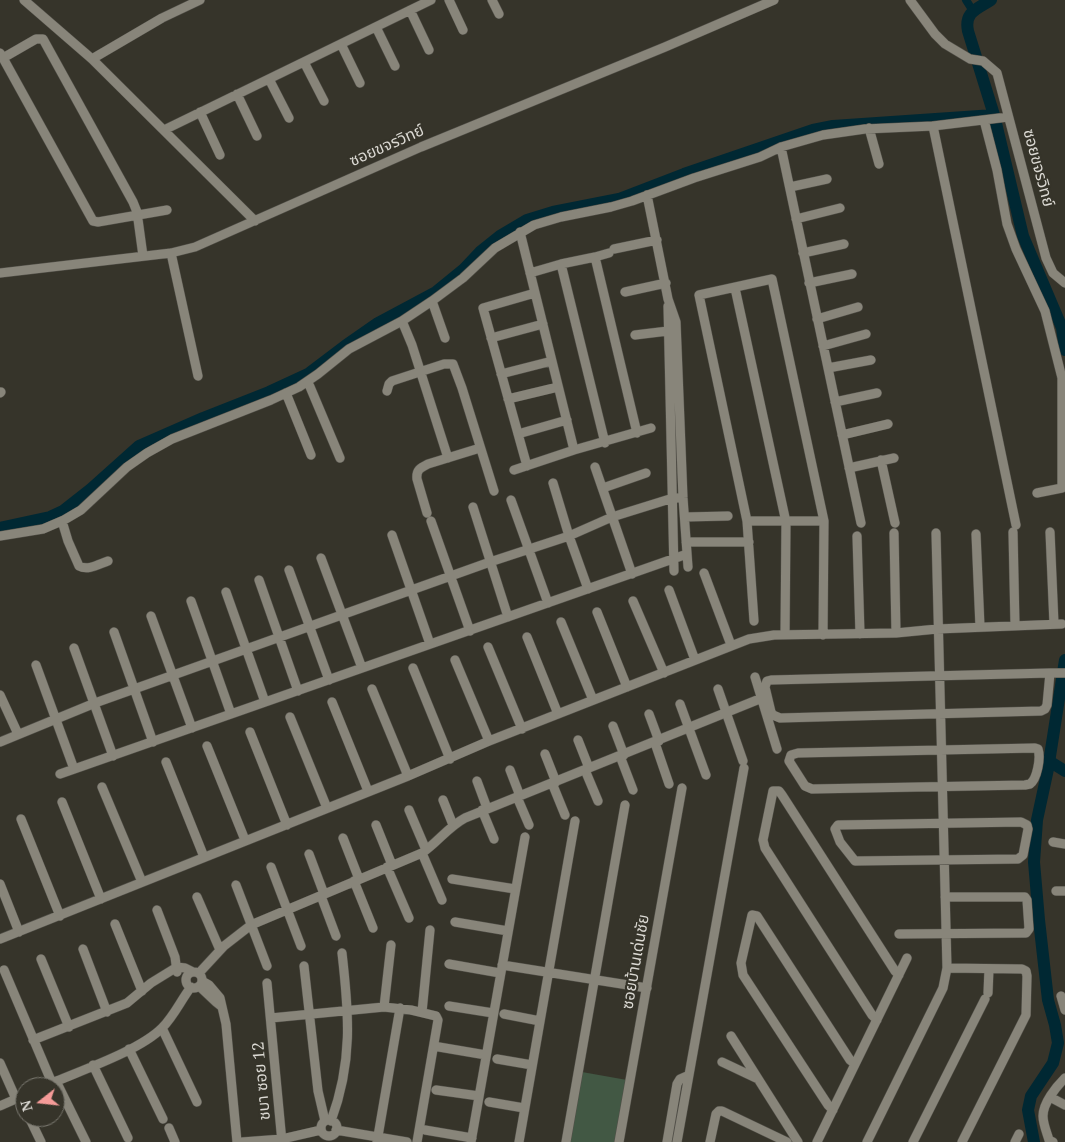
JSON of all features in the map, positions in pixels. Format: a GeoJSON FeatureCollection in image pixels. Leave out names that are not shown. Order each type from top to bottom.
{"type":"FeatureCollection","features":[{"type":"Feature","properties":{"kind":"street"},"geometry":{"type":"LineString","coordinates":[[24,0],[92,59],[255,221]]}},
{"type":"Feature","properties":{"kind":"street"},"geometry":{"type":"LineString","coordinates":[[92,59],[162,18],[200,0]]}},
{"type":"Feature","properties":{"kind":"street"},"geometry":{"type":"LineString","coordinates":[[164,130],[431,0]]}},
{"type":"Feature","properties":{"kind":"street"},"geometry":{"type":"LineString","coordinates":[[449,0],[463,30]]}},
{"type":"Feature","properties":{"kind":"street"},"geometry":{"type":"LineString","coordinates":[[492,0],[499,14]]}},
{"type":"Feature","properties":{"kind":"street","name":"ซอยขจรวิทย์"},"geometry":{"type":"LineString","coordinates":[[0,273],[171,253],[195,247],[429,143],[665,47],[774,0]]}},
{"type":"Feature","properties":{"kind":"street","name":"ซอยขจรวิทย์"},"geometry":{"type":"LineString","coordinates":[[910,0],[935,34],[946,44],[970,58],[983,61],[997,73],[1005,118],[1046,258],[1053,272],[1065,283]]}},
{"type":"Feature","properties":{"kind":"street"},"geometry":{"type":"LineString","coordinates":[[410,10],[429,50]]}},
{"type":"Feature","properties":{"kind":"street"},"geometry":{"type":"LineString","coordinates":[[376,27],[395,66]]}},
{"type":"Feature","properties":{"kind":"street"},"geometry":{"type":"LineString","coordinates":[[143,256],[138,216],[132,202],[42,39],[36,39],[1,55],[93,221],[98,222],[138,216],[167,210]]}},
{"type":"Feature","properties":{"kind":"street"},"geometry":{"type":"LineString","coordinates":[[341,44],[360,83]]}},
{"type":"Feature","properties":{"kind":"street"},"geometry":{"type":"LineString","coordinates":[[304,62],[324,101]]}},
{"type":"Feature","properties":{"kind":"street"},"geometry":{"type":"LineString","coordinates":[[269,79],[289,118]]}},
{"type":"Feature","properties":{"kind":"street"},"geometry":{"type":"LineString","coordinates":[[237,94],[257,136]]}},
{"type":"Feature","properties":{"kind":"street"},"geometry":{"type":"LineString","coordinates":[[200,112],[220,155]]}},
{"type":"Feature","properties":{"kind":"street"},"geometry":{"type":"LineString","coordinates":[[0,536],[43,529],[62,521],[81,510],[127,467],[147,453],[172,439],[286,393],[308,382],[349,349],[432,302],[463,278],[495,248],[534,225],[561,216],[611,207],[823,134],[869,128],[933,126],[1005,118]]}},
{"type":"Feature","properties":{"kind":"street"},"geometry":{"type":"LineString","coordinates":[[984,120],[997,170],[1007,224],[1016,249],[1045,311],[1062,378],[1062,488],[1037,493]]}},
{"type":"Feature","properties":{"kind":"street"},"geometry":{"type":"LineString","coordinates":[[933,126],[1014,529],[1015,625]]}},
{"type":"Feature","properties":{"kind":"street"},"geometry":{"type":"LineString","coordinates":[[869,128],[879,164]]}},
{"type":"Feature","properties":{"kind":"street"},"geometry":{"type":"LineString","coordinates":[[781,147],[861,523]]}},
{"type":"Feature","properties":{"kind":"street"},"geometry":{"type":"LineString","coordinates":[[790,187],[828,179]]}},
{"type":"Feature","properties":{"kind":"street"},"geometry":{"type":"LineString","coordinates":[[647,195],[668,299],[674,571]]}},
{"type":"Feature","properties":{"kind":"street"},"geometry":{"type":"LineString","coordinates":[[796,219],[840,208]]}},
{"type":"Feature","properties":{"kind":"street"},"geometry":{"type":"LineString","coordinates":[[520,232],[574,450]]}},
{"type":"Feature","properties":{"kind":"street"},"geometry":{"type":"LineString","coordinates":[[530,273],[657,240]]}},
{"type":"Feature","properties":{"kind":"street"},"geometry":{"type":"LineString","coordinates":[[803,253],[844,244]]}},
{"type":"Feature","properties":{"kind":"street"},"geometry":{"type":"LineString","coordinates":[[171,253],[198,376]]}},
{"type":"Feature","properties":{"kind":"street"},"geometry":{"type":"LineString","coordinates":[[595,257],[637,433]]}},
{"type":"Feature","properties":{"kind":"street"},"geometry":{"type":"LineString","coordinates":[[561,264],[605,442]]}},
{"type":"Feature","properties":{"kind":"street"},"geometry":{"type":"LineString","coordinates":[[809,283],[852,274]]}},
{"type":"Feature","properties":{"kind":"street"},"geometry":{"type":"LineString","coordinates":[[754,620],[747,521],[699,295],[772,279],[824,521],[823,635]]}},
{"type":"Feature","properties":{"kind":"street"},"geometry":{"type":"LineString","coordinates":[[625,292],[666,283]]}},
{"type":"Feature","properties":{"kind":"street"},"geometry":{"type":"LineString","coordinates":[[735,288],[786,522],[784,635]]}},
{"type":"Feature","properties":{"kind":"street"},"geometry":{"type":"LineString","coordinates":[[527,466],[483,308],[535,293]]}},
{"type":"Feature","properties":{"kind":"street"},"geometry":{"type":"LineString","coordinates":[[668,299],[676,322],[683,498],[688,567]]}},
{"type":"Feature","properties":{"kind":"street"},"geometry":{"type":"LineString","coordinates":[[432,302],[445,338]]}},
{"type":"Feature","properties":{"kind":"street"},"geometry":{"type":"LineString","coordinates":[[817,319],[858,307]]}},
{"type":"Feature","properties":{"kind":"street"},"geometry":{"type":"LineString","coordinates":[[402,320],[448,458]]}},
{"type":"Feature","properties":{"kind":"street"},"geometry":{"type":"LineString","coordinates":[[491,338],[543,324]]}},
{"type":"Feature","properties":{"kind":"street"},"geometry":{"type":"LineString","coordinates":[[635,335],[668,331]]}},
{"type":"Feature","properties":{"kind":"street"},"geometry":{"type":"LineString","coordinates":[[823,346],[866,334]]}},
{"type":"Feature","properties":{"kind":"street"},"geometry":{"type":"LineString","coordinates":[[828,368],[871,360]]}},
{"type":"Feature","properties":{"kind":"street"},"geometry":{"type":"LineString","coordinates":[[501,374],[552,361]]}},
{"type":"Feature","properties":{"kind":"street"},"geometry":{"type":"LineString","coordinates":[[387,391],[392,381],[444,364],[453,364],[494,491]]}},
{"type":"Feature","properties":{"kind":"street"},"geometry":{"type":"LineString","coordinates":[[308,382],[340,458]]}},
{"type":"Feature","properties":{"kind":"street"},"geometry":{"type":"LineString","coordinates":[[508,400],[558,387]]}},
{"type":"Feature","properties":{"kind":"street"},"geometry":{"type":"LineString","coordinates":[[286,393],[311,455]]}},
{"type":"Feature","properties":{"kind":"street"},"geometry":{"type":"LineString","coordinates":[[835,402],[877,393]]}},
{"type":"Feature","properties":{"kind":"street"},"geometry":{"type":"LineString","coordinates":[[518,434],[567,420]]}},
{"type":"Feature","properties":{"kind":"street"},"geometry":{"type":"LineString","coordinates":[[842,435],[888,424]]}},
{"type":"Feature","properties":{"kind":"street"},"geometry":{"type":"LineString","coordinates":[[514,470],[574,450],[652,428]]}},
{"type":"Feature","properties":{"kind":"street"},"geometry":{"type":"LineString","coordinates":[[470,631],[429,517],[417,474],[420,468],[428,464],[480,448]]}},
{"type":"Feature","properties":{"kind":"street"},"geometry":{"type":"LineString","coordinates":[[849,468],[894,458]]}},
{"type":"Feature","properties":{"kind":"street"},"geometry":{"type":"LineString","coordinates":[[881,460],[894,523]]}},
{"type":"Feature","properties":{"kind":"street"},"geometry":{"type":"LineString","coordinates":[[595,467],[632,574]]}},
{"type":"Feature","properties":{"kind":"street"},"geometry":{"type":"LineString","coordinates":[[603,488],[646,473]]}},
{"type":"Feature","properties":{"kind":"street"},"geometry":{"type":"LineString","coordinates":[[553,483],[588,589]]}},
{"type":"Feature","properties":{"kind":"street"},"geometry":{"type":"LineString","coordinates":[[0,742],[94,703],[490,562],[569,536],[612,517],[673,498],[683,498]]}},
{"type":"Feature","properties":{"kind":"street"},"geometry":{"type":"LineString","coordinates":[[511,500],[548,603]]}},
{"type":"Feature","properties":{"kind":"street"},"geometry":{"type":"LineString","coordinates":[[473,507],[508,617]]}},
{"type":"Feature","properties":{"kind":"street"},"geometry":{"type":"LineString","coordinates":[[685,517],[728,516]]}},
{"type":"Feature","properties":{"kind":"street"},"geometry":{"type":"LineString","coordinates":[[62,521],[79,566],[88,568],[108,561]]}},
{"type":"Feature","properties":{"kind":"street"},"geometry":{"type":"LineString","coordinates":[[747,521],[824,521]]}},
{"type":"Feature","properties":{"kind":"street"},"geometry":{"type":"LineString","coordinates":[[0,939],[450,759],[489,741],[731,645],[760,636],[896,633],[937,629],[1058,624],[1050,532]]}},
{"type":"Feature","properties":{"kind":"street"},"geometry":{"type":"LineString","coordinates":[[867,1142],[944,988],[947,968],[936,533]]}},
{"type":"Feature","properties":{"kind":"street"},"geometry":{"type":"LineString","coordinates":[[894,534],[896,633]]}},
{"type":"Feature","properties":{"kind":"street"},"geometry":{"type":"LineString","coordinates":[[976,534],[980,628]]}},
{"type":"Feature","properties":{"kind":"street"},"geometry":{"type":"LineString","coordinates":[[392,535],[430,644]]}},
{"type":"Feature","properties":{"kind":"street"},"geometry":{"type":"LineString","coordinates":[[857,536],[860,634]]}},
{"type":"Feature","properties":{"kind":"street"},"geometry":{"type":"LineString","coordinates":[[686,542],[749,542]]}},
{"type":"Feature","properties":{"kind":"street"},"geometry":{"type":"LineString","coordinates":[[60,774],[688,554]]}},
{"type":"Feature","properties":{"kind":"street"},"geometry":{"type":"LineString","coordinates":[[321,558],[362,668]]}},
{"type":"Feature","properties":{"kind":"street"},"geometry":{"type":"LineString","coordinates":[[289,570],[329,680]]}},
{"type":"Feature","properties":{"kind":"street"},"geometry":{"type":"LineString","coordinates":[[704,573],[731,645]]}},
{"type":"Feature","properties":{"kind":"street"},"geometry":{"type":"LineString","coordinates":[[259,580],[298,691]]}},
{"type":"Feature","properties":{"kind":"street"},"geometry":{"type":"LineString","coordinates":[[668,590],[695,660]]}},
{"type":"Feature","properties":{"kind":"street"},"geometry":{"type":"LineString","coordinates":[[226,592],[265,702]]}},
{"type":"Feature","properties":{"kind":"street"},"geometry":{"type":"LineString","coordinates":[[191,601],[231,714]]}},
{"type":"Feature","properties":{"kind":"street"},"geometry":{"type":"LineString","coordinates":[[633,601],[664,673]]}},
{"type":"Feature","properties":{"kind":"street"},"geometry":{"type":"LineString","coordinates":[[597,612],[627,687]]}},
{"type":"Feature","properties":{"kind":"street"},"geometry":{"type":"LineString","coordinates":[[151,616],[192,728]]}},
{"type":"Feature","properties":{"kind":"street"},"geometry":{"type":"LineString","coordinates":[[562,622],[593,700]]}},
{"type":"Feature","properties":{"kind":"street"},"geometry":{"type":"LineString","coordinates":[[114,632],[153,742]]}},
{"type":"Feature","properties":{"kind":"street"},"geometry":{"type":"LineString","coordinates":[[527,637],[558,714]]}},
{"type":"Feature","properties":{"kind":"street"},"geometry":{"type":"LineString","coordinates":[[488,647],[522,729]]}},
{"type":"Feature","properties":{"kind":"street"},"geometry":{"type":"LineString","coordinates":[[74,648],[113,756]]}},
{"type":"Feature","properties":{"kind":"street"},"geometry":{"type":"LineString","coordinates":[[455,660],[489,741]]}},
{"type":"Feature","properties":{"kind":"street"},"geometry":{"type":"LineString","coordinates":[[36,666],[74,769]]}},
{"type":"Feature","properties":{"kind":"street"},"geometry":{"type":"LineString","coordinates":[[414,668],[450,759]]}},
{"type":"Feature","properties":{"kind":"street"},"geometry":{"type":"LineString","coordinates":[[1050,673],[1047,705],[1041,711],[780,718],[771,712],[765,687],[767,681],[771,680],[939,675],[1050,673],[1065,673]]}},
{"type":"Feature","properties":{"kind":"street"},"geometry":{"type":"LineString","coordinates":[[755,677],[777,749]]}},
{"type":"Feature","properties":{"kind":"street"},"geometry":{"type":"LineString","coordinates":[[372,688],[408,776]]}},
{"type":"Feature","properties":{"kind":"street"},"geometry":{"type":"LineString","coordinates":[[677,1142],[744,764],[718,689]]}},
{"type":"Feature","properties":{"kind":"street"},"geometry":{"type":"LineString","coordinates":[[0,695],[18,734]]}},
{"type":"Feature","properties":{"kind":"street"},"geometry":{"type":"LineString","coordinates":[[65,1077],[129,1050],[162,1028],[195,979],[220,950],[251,924],[424,851],[435,844],[452,825],[485,809],[657,742],[762,698]]}},
{"type":"Feature","properties":{"kind":"street"},"geometry":{"type":"LineString","coordinates":[[332,702],[368,791]]}},
{"type":"Feature","properties":{"kind":"street"},"geometry":{"type":"LineString","coordinates":[[680,704],[706,775]]}},
{"type":"Feature","properties":{"kind":"street"},"geometry":{"type":"LineString","coordinates":[[649,714],[669,784]]}},
{"type":"Feature","properties":{"kind":"street"},"geometry":{"type":"LineString","coordinates":[[290,717],[327,808]]}},
{"type":"Feature","properties":{"kind":"street"},"geometry":{"type":"LineString","coordinates":[[613,726],[633,790]]}},
{"type":"Feature","properties":{"kind":"street"},"geometry":{"type":"LineString","coordinates":[[250,732],[287,825]]}},
{"type":"Feature","properties":{"kind":"street"},"geometry":{"type":"LineString","coordinates":[[578,740],[598,801]]}},
{"type":"Feature","properties":{"kind":"street"},"geometry":{"type":"LineString","coordinates":[[207,746],[245,840]]}},
{"type":"Feature","properties":{"kind":"street"},"geometry":{"type":"LineString","coordinates":[[1035,748],[1039,751],[1035,779],[1030,784],[942,786],[812,789],[805,786],[789,761],[791,756],[798,753],[1035,748]]}},
{"type":"Feature","properties":{"kind":"street"},"geometry":{"type":"LineString","coordinates":[[545,754],[565,815]]}},
{"type":"Feature","properties":{"kind":"street"},"geometry":{"type":"LineString","coordinates":[[166,762],[204,857]]}},
{"type":"Feature","properties":{"kind":"street"},"geometry":{"type":"LineString","coordinates":[[510,770],[529,825]]}},
{"type":"Feature","properties":{"kind":"street"},"geometry":{"type":"LineString","coordinates":[[477,781],[494,838]]}},
{"type":"Feature","properties":{"kind":"street"},"geometry":{"type":"LineString","coordinates":[[102,787],[142,882]]}},
{"type":"Feature","properties":{"kind":"street","name":"ซอยบ้านเด่นชัย"},"geometry":{"type":"LineString","coordinates":[[620,1142],[682,788]]}},
{"type":"Feature","properties":{"kind":"street"},"geometry":{"type":"LineString","coordinates":[[877,1020],[765,848],[763,840],[773,791],[779,792],[782,795],[894,971],[899,975]]}},
{"type":"Feature","properties":{"kind":"street"},"geometry":{"type":"LineString","coordinates":[[443,800],[452,825]]}},
{"type":"Feature","properties":{"kind":"street"},"geometry":{"type":"LineString","coordinates":[[62,802],[101,899]]}},
{"type":"Feature","properties":{"kind":"street"},"geometry":{"type":"LineString","coordinates":[[566,1142],[625,805]]}},
{"type":"Feature","properties":{"kind":"street"},"geometry":{"type":"LineString","coordinates":[[409,810],[442,900]]}},
{"type":"Feature","properties":{"kind":"street"},"geometry":{"type":"LineString","coordinates":[[21,819],[60,916]]}},
{"type":"Feature","properties":{"kind":"street"},"geometry":{"type":"LineString","coordinates":[[519,1142],[575,821]]}},
{"type":"Feature","properties":{"kind":"street"},"geometry":{"type":"LineString","coordinates":[[1021,822],[1027,825],[1028,829],[1022,855],[1018,859],[944,860],[855,861],[840,842],[835,829],[838,825],[1021,822]]}},
{"type":"Feature","properties":{"kind":"street"},"geometry":{"type":"LineString","coordinates":[[376,825],[409,918]]}},
{"type":"Feature","properties":{"kind":"street"},"geometry":{"type":"LineString","coordinates":[[425,1130],[472,1140],[524,837]]}},
{"type":"Feature","properties":{"kind":"street"},"geometry":{"type":"LineString","coordinates":[[343,838],[373,928]]}},
{"type":"Feature","properties":{"kind":"street"},"geometry":{"type":"LineString","coordinates":[[1053,842],[1065,844]]}},
{"type":"Feature","properties":{"kind":"street"},"geometry":{"type":"LineString","coordinates":[[309,854],[336,936]]}},
{"type":"Feature","properties":{"kind":"street"},"geometry":{"type":"LineString","coordinates":[[271,867],[301,946]]}},
{"type":"Feature","properties":{"kind":"street"},"geometry":{"type":"LineString","coordinates":[[452,880],[515,889]]}},
{"type":"Feature","properties":{"kind":"street"},"geometry":{"type":"LineString","coordinates":[[0,884],[19,932]]}},
{"type":"Feature","properties":{"kind":"street"},"geometry":{"type":"LineString","coordinates":[[236,885],[267,966]]}},
{"type":"Feature","properties":{"kind":"street"},"geometry":{"type":"LineString","coordinates":[[197,897],[220,950]]}},
{"type":"Feature","properties":{"kind":"street"},"geometry":{"type":"LineString","coordinates":[[899,934],[1028,932],[1028,900],[1026,897],[945,897]]}},
{"type":"Feature","properties":{"kind":"street"},"geometry":{"type":"LineString","coordinates":[[157,910],[174,970]]}},
{"type":"Feature","properties":{"kind":"street"},"geometry":{"type":"LineString","coordinates":[[833,1110],[828,1106],[743,975],[741,963],[752,915],[757,916],[850,1060],[855,1064]]}},
{"type":"Feature","properties":{"kind":"street"},"geometry":{"type":"LineString","coordinates":[[455,922],[508,931]]}},
{"type":"Feature","properties":{"kind":"street"},"geometry":{"type":"LineString","coordinates":[[115,924],[142,991]]}},
{"type":"Feature","properties":{"kind":"street"},"geometry":{"type":"LineString","coordinates":[[422,1012],[430,930]]}},
{"type":"Feature","properties":{"kind":"street"},"geometry":{"type":"LineString","coordinates":[[384,1007],[391,944]]}},
{"type":"Feature","properties":{"kind":"street"},"geometry":{"type":"LineString","coordinates":[[83,949],[107,1012]]}},
{"type":"Feature","properties":{"kind":"street"},"geometry":{"type":"LineString","coordinates":[[328,1130],[342,1086],[348,1049],[348,1010],[342,953]]}},
{"type":"Feature","properties":{"kind":"street"},"geometry":{"type":"LineString","coordinates":[[817,1142],[907,958]]}},
{"type":"Feature","properties":{"kind":"street"},"geometry":{"type":"LineString","coordinates":[[41,959],[70,1026]]}},
{"type":"Feature","properties":{"kind":"street"},"geometry":{"type":"LineString","coordinates":[[449,964],[548,972],[647,988]]}},
{"type":"Feature","properties":{"kind":"street"},"geometry":{"type":"LineString","coordinates":[[304,966],[318,1091],[328,1130]]}},
{"type":"Feature","properties":{"kind":"street"},"geometry":{"type":"LineString","coordinates":[[947,968],[1022,969],[1026,971],[1026,1015],[962,1142]]}},
{"type":"Feature","properties":{"kind":"street"},"geometry":{"type":"LineString","coordinates":[[913,1142],[986,996],[989,968]]}},
{"type":"Feature","properties":{"kind":"street"},"geometry":{"type":"LineString","coordinates":[[4,970],[33,1040],[52,1077]]}},
{"type":"Feature","properties":{"kind":"street"},"geometry":{"type":"LineString","coordinates":[[174,970],[195,979],[217,993],[220,998],[226,1024],[237,1142]]}},
{"type":"Feature","properties":{"kind":"street"},"geometry":{"type":"LineString","coordinates":[[33,1040],[131,1001],[150,983],[174,970]]}},
{"type":"Feature","properties":{"kind":"street","name":"ชบา ซอย 12"},"geometry":{"type":"LineString","coordinates":[[267,982],[282,1140]]}},
{"type":"Feature","properties":{"kind":"street"},"geometry":{"type":"LineString","coordinates":[[1061,996],[1065,1010]]}},
{"type":"Feature","properties":{"kind":"street"},"geometry":{"type":"LineString","coordinates":[[449,1006],[494,1013]]}},
{"type":"Feature","properties":{"kind":"street"},"geometry":{"type":"LineString","coordinates":[[271,1018],[384,1007],[400,1008],[436,1016],[438,1020],[417,1142]]}},
{"type":"Feature","properties":{"kind":"street"},"geometry":{"type":"LineString","coordinates":[[378,1139],[400,1008]]}},
{"type":"Feature","properties":{"kind":"street"},"geometry":{"type":"LineString","coordinates":[[504,1014],[540,1021]]}},
{"type":"Feature","properties":{"kind":"street"},"geometry":{"type":"LineString","coordinates":[[162,1028],[197,1102]]}},
{"type":"Feature","properties":{"kind":"street"},"geometry":{"type":"LineString","coordinates":[[731,1036],[798,1142]]}},
{"type":"Feature","properties":{"kind":"street"},"geometry":{"type":"LineString","coordinates":[[439,1047],[486,1055]]}},
{"type":"Feature","properties":{"kind":"street"},"geometry":{"type":"LineString","coordinates":[[129,1050],[163,1119]]}},
{"type":"Feature","properties":{"kind":"street"},"geometry":{"type":"LineString","coordinates":[[497,1059],[532,1065]]}},
{"type":"Feature","properties":{"kind":"street"},"geometry":{"type":"LineString","coordinates":[[722,1062],[759,1080]]}},
{"type":"Feature","properties":{"kind":"street"},"geometry":{"type":"LineString","coordinates":[[0,1063],[15,1088]]}},
{"type":"Feature","properties":{"kind":"street"},"geometry":{"type":"LineString","coordinates":[[93,1065],[128,1138]]}},
{"type":"Feature","properties":{"kind":"street"},"geometry":{"type":"LineString","coordinates":[[667,1142],[677,1084],[680,1079],[689,1075]]}},
{"type":"Feature","properties":{"kind":"street"},"geometry":{"type":"LineString","coordinates":[[1050,1141],[1043,1117],[1050,1097],[1065,1078]]}},
{"type":"Feature","properties":{"kind":"street"},"geometry":{"type":"LineString","coordinates":[[436,1090],[479,1096]]}},
{"type":"Feature","properties":{"kind":"street"},"geometry":{"type":"LineString","coordinates":[[1050,1097],[1065,1104]]}},
{"type":"Feature","properties":{"kind":"street"},"geometry":{"type":"LineString","coordinates":[[0,1106],[15,1099]]}},
{"type":"Feature","properties":{"kind":"street"},"geometry":{"type":"LineString","coordinates":[[489,1102],[524,1108]]}},
{"type":"Feature","properties":{"kind":"street"},"geometry":{"type":"LineString","coordinates":[[65,1103],[86,1142]]}},
{"type":"Feature","properties":{"kind":"street"},"geometry":{"type":"LineString","coordinates":[[710,1142],[716,1114],[722,1111],[787,1142]]}},
{"type":"Feature","properties":{"kind":"street"},"geometry":{"type":"LineString","coordinates":[[34,1127],[41,1142]]}},
{"type":"Feature","properties":{"kind":"street"},"geometry":{"type":"LineString","coordinates":[[169,1128],[176,1142]]}},
{"type":"Feature","properties":{"kind":"street"},"geometry":{"type":"LineString","coordinates":[[242,1142],[282,1140],[328,1130],[407,1142]]}},
{"type":"Feature","properties":{"kind":"green space"},"geometry":{"type":"Polygon","coordinates":[[[582,1072],[627,1080],[616,1142],[570,1142],[582,1072]]]}},
{"type":"Feature","properties":{"kind":"waterway"},"geometry":{"type":"LineString","coordinates":[[966,0],[973,11]]}},
{"type":"Feature","properties":{"kind":"waterway"},"geometry":{"type":"LineString","coordinates":[[991,0],[970,15],[967,25],[968,31],[994,115],[1023,236],[1062,328],[1065,350]]}},
{"type":"Feature","properties":{"kind":"waterway"},"geometry":{"type":"LineString","coordinates":[[0,528],[50,517],[63,511],[139,446],[308,374],[378,323],[436,292],[500,236],[527,220],[553,212],[619,199],[684,174],[813,130],[833,126],[994,115]]}},
{"type":"Feature","properties":{"kind":"waterway"},"geometry":{"type":"LineString","coordinates":[[1034,1142],[1028,1110],[1031,1096],[1053,1063],[1058,1043],[1048,1000],[1034,862],[1037,820],[1048,769],[1065,660]]}},
{"type":"Feature","properties":{"kind":"waterway"},"geometry":{"type":"LineString","coordinates":[[1049,761],[1065,771]]}}]}
